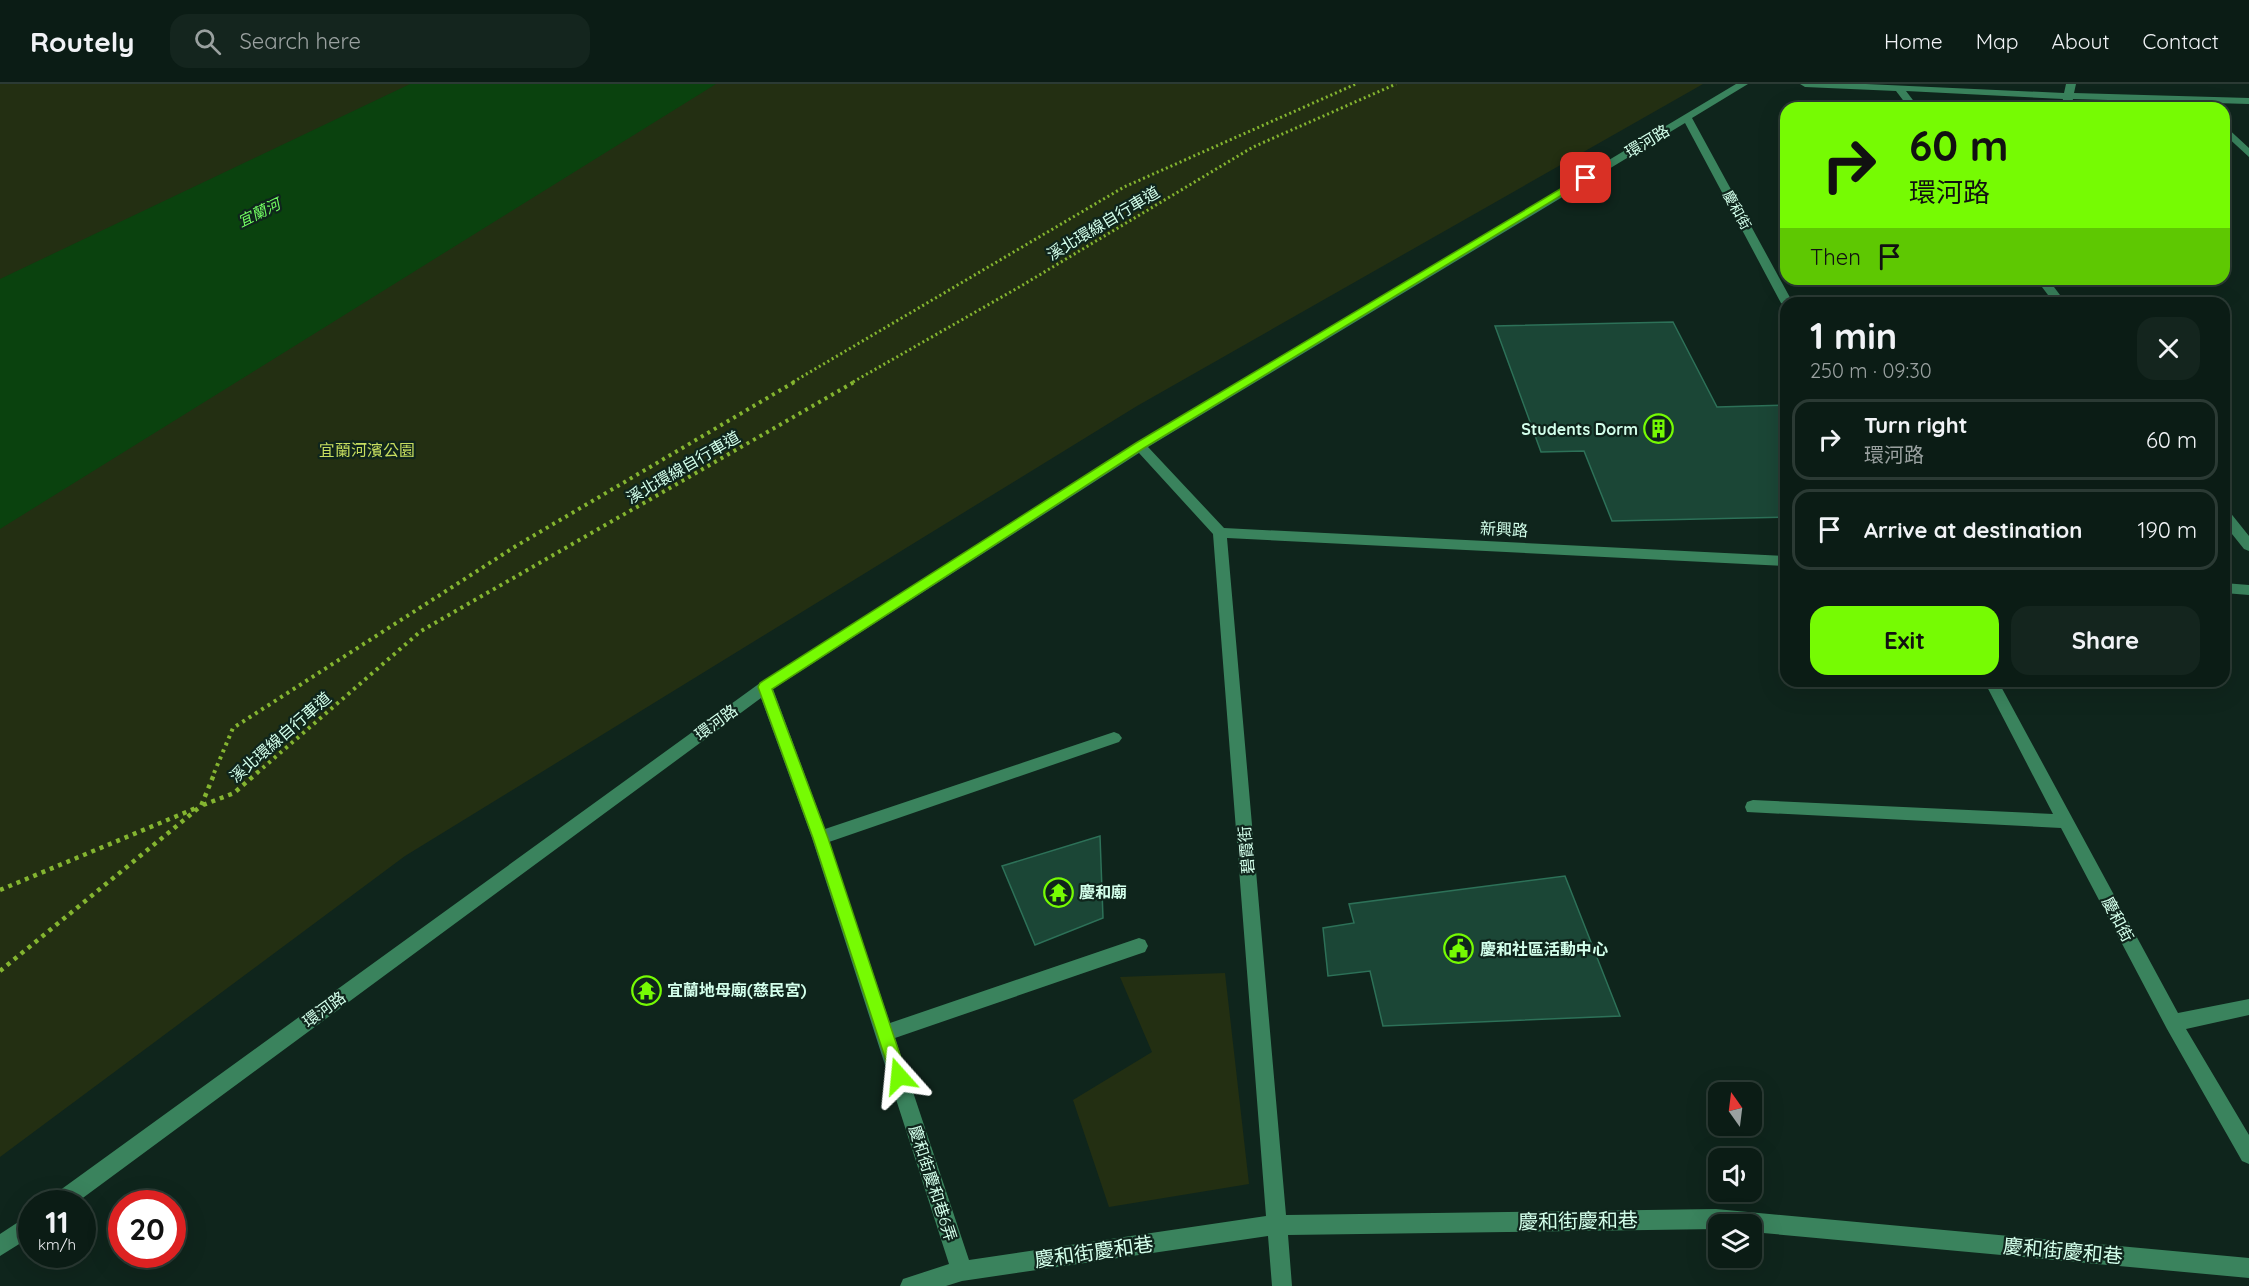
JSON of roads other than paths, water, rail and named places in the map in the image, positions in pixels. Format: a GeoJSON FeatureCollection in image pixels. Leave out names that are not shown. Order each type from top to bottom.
{"type":"FeatureCollection","features":[{"type":"Feature","properties":{"kind":"street","name":"環河路"},"geometry":{"type":"LineString","coordinates":[[77,1190],[765,687],[1140,446],[1743,84]]}},
{"type":"Feature","properties":{"kind":"street"},"geometry":{"type":"LineString","coordinates":[[1805,84],[2068,96],[2194,95],[2249,101]]}},
{"type":"Feature","properties":{"kind":"street"},"geometry":{"type":"LineString","coordinates":[[2067,102],[2071,84]]}},
{"type":"Feature","properties":{"kind":"street"},"geometry":{"type":"LineString","coordinates":[[1899,89],[1909,102]]}},
{"type":"Feature","properties":{"kind":"street"},"geometry":{"type":"LineString","coordinates":[[2194,95],[2200,102]]}},
{"type":"Feature","properties":{"kind":"street","name":"慶和街"},"geometry":{"type":"LineString","coordinates":[[1687,117],[1784,297]]}},
{"type":"Feature","properties":{"kind":"street"},"geometry":{"type":"LineString","coordinates":[[2230,134],[2249,154]]}},
{"type":"Feature","properties":{"kind":"street"},"geometry":{"type":"LineString","coordinates":[[1140,446],[1220,533]]}},
{"type":"Feature","properties":{"kind":"street"},"geometry":{"type":"LineString","coordinates":[[2230,522],[2249,546]]}},
{"type":"Feature","properties":{"kind":"street","name":"新興路"},"geometry":{"type":"LineString","coordinates":[[1220,533],[1780,561]]}},
{"type":"Feature","properties":{"kind":"street","name":"碧霞街"},"geometry":{"type":"LineString","coordinates":[[1220,533],[1282,1286]]}},
{"type":"Feature","properties":{"kind":"street"},"geometry":{"type":"LineString","coordinates":[[2230,588],[2249,590]]}},
{"type":"Feature","properties":{"kind":"street","name":"慶和街慶和巷6弄"},"geometry":{"type":"LineString","coordinates":[[765,687],[820,838],[962,1271]]}},
{"type":"Feature","properties":{"kind":"street","name":"慶和街"},"geometry":{"type":"LineString","coordinates":[[1994,687],[2173,1023],[2249,1154]]}},
{"type":"Feature","properties":{"kind":"street"},"geometry":{"type":"LineString","coordinates":[[820,838],[1114,738]]}},
{"type":"Feature","properties":{"kind":"street"},"geometry":{"type":"LineString","coordinates":[[1753,807],[2066,821]]}},
{"type":"Feature","properties":{"kind":"street"},"geometry":{"type":"LineString","coordinates":[[885,1033],[1139,946]]}},
{"type":"Feature","properties":{"kind":"street"},"geometry":{"type":"LineString","coordinates":[[2173,1023],[2249,1007]]}},
{"type":"Feature","properties":{"kind":"street","name":"慶和街慶和巷"},"geometry":{"type":"LineString","coordinates":[[910,1286],[962,1271],[1276,1225],[1716,1219],[2249,1268]]}},
{"type":"Feature","properties":{"kind":"street"},"geometry":{"type":"LineString","coordinates":[[0,1246],[18,1233]]}},
{"type":"Feature","properties":{"kind":"water","name":"宜蘭河"},"geometry":{"type":"Polygon","coordinates":[[[410,84],[716,84],[0,529],[0,279],[410,84]]]}},
{"type":"Feature","properties":{"kind":"place","name":"Students Dorm"},"geometry":{"type":"Point","coordinates":[1659,429]}},
{"type":"Feature","properties":{"kind":"place","name":"慶和廟"},"geometry":{"type":"Point","coordinates":[1058,892]}},
{"type":"Feature","properties":{"kind":"place","name":"慶和社區活動中心"},"geometry":{"type":"Point","coordinates":[1459,949]}},
{"type":"Feature","properties":{"kind":"place","name":"宜蘭地母廟(慈民宮)"},"geometry":{"type":"Point","coordinates":[646,990]}},
{"type":"Feature","properties":{"kind":"park label","name":"宜蘭河濱公園"},"geometry":{"type":"Point","coordinates":[367,450]}}]}
